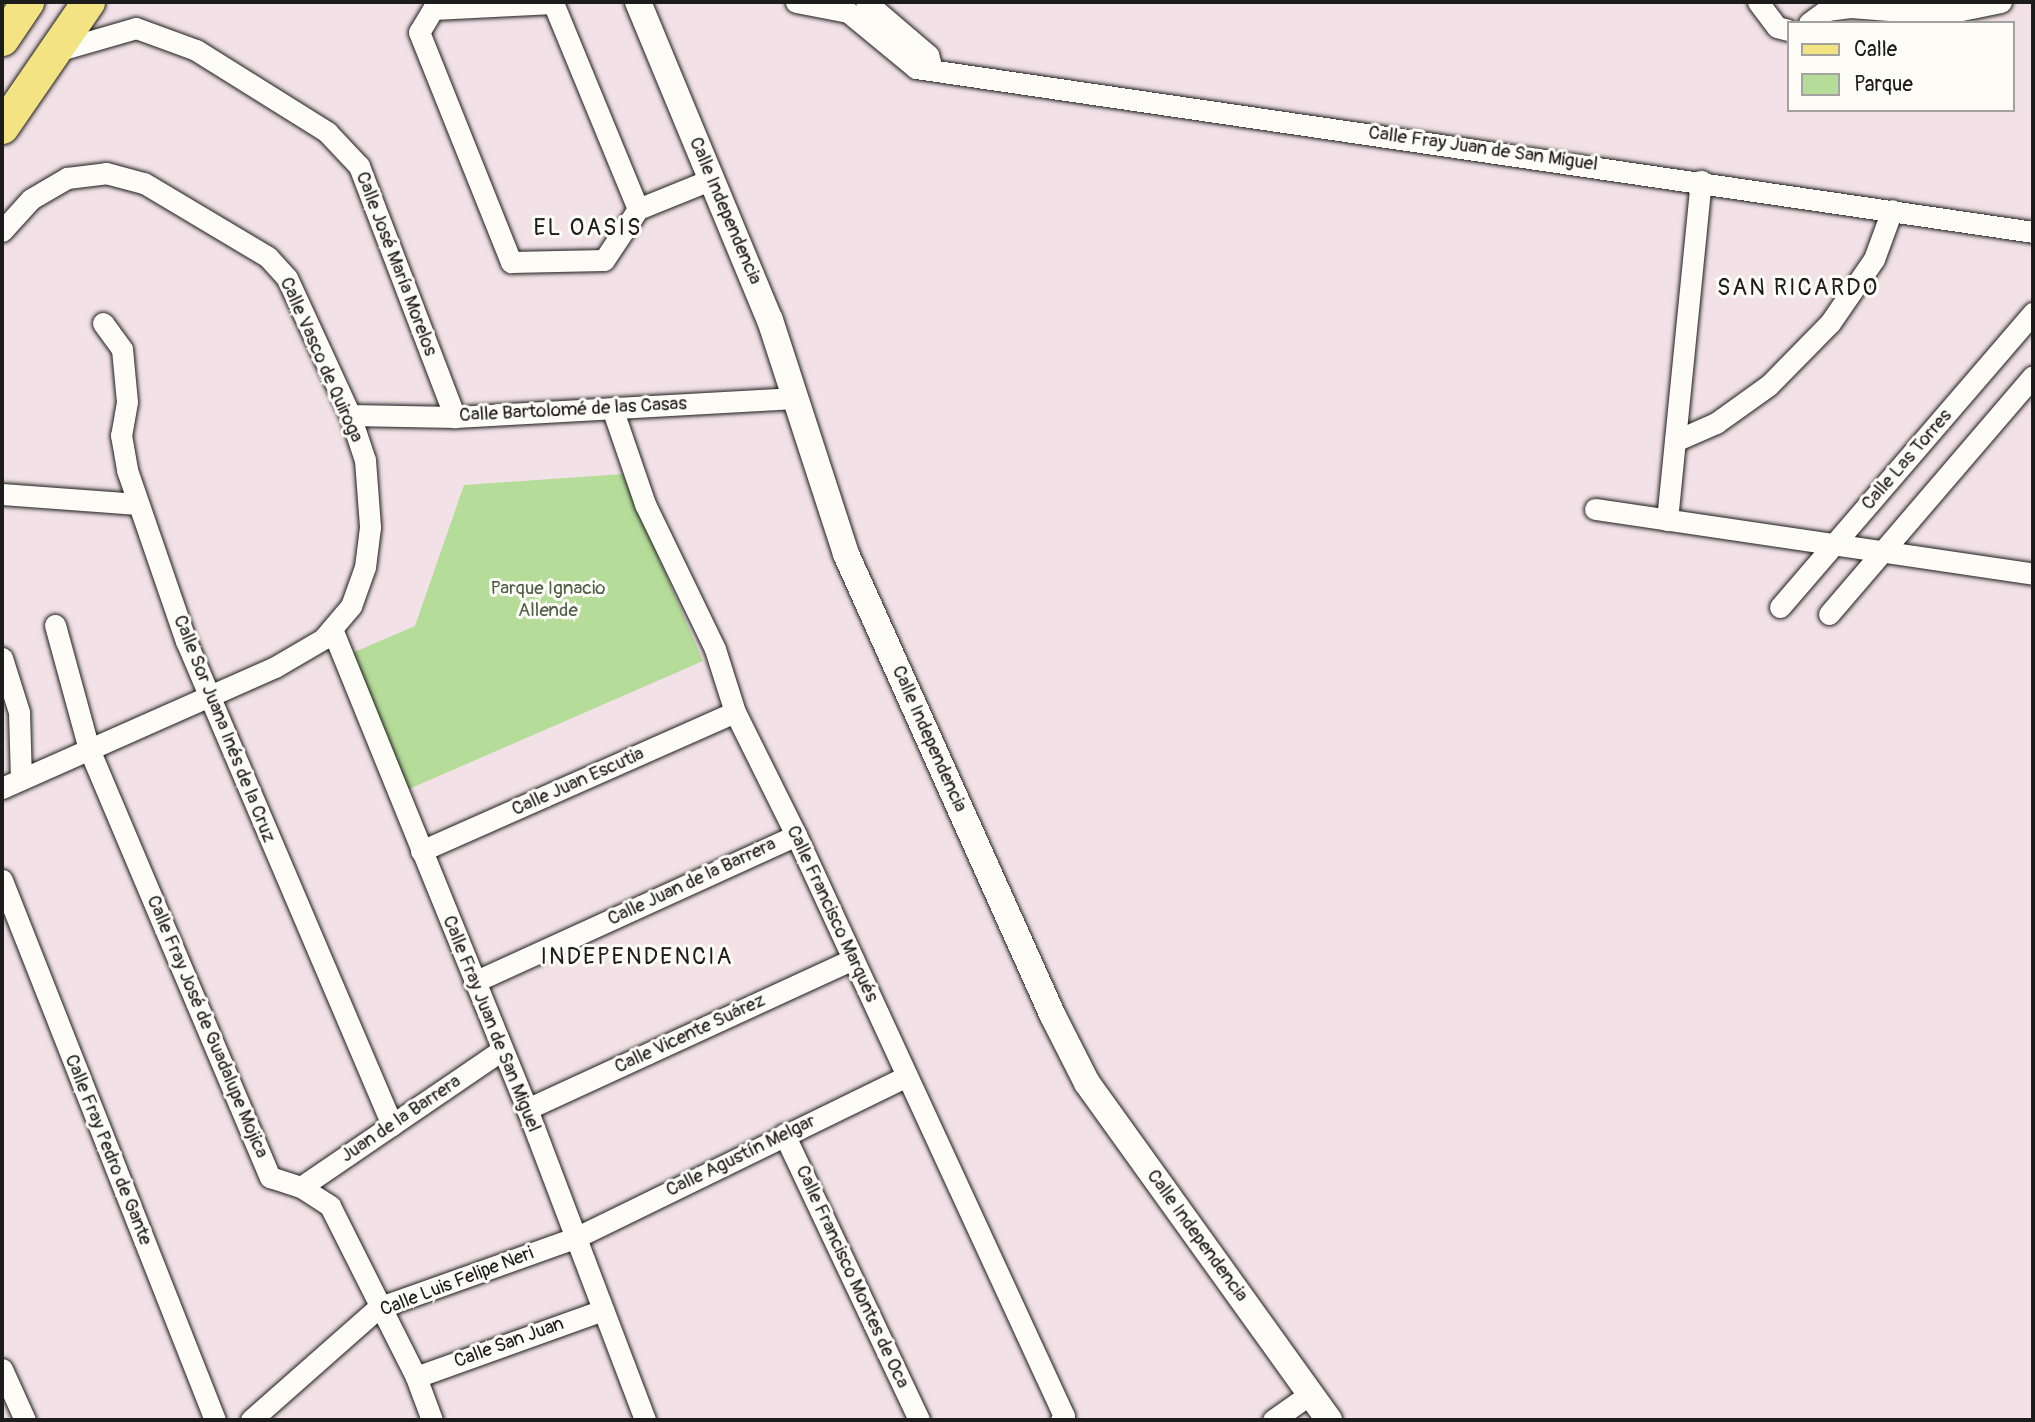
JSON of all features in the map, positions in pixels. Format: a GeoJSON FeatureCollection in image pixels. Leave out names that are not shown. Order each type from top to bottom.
{"type":"FeatureCollection","features":[{"type":"Feature","properties":{"kind":"main road"},"geometry":{"type":"LineString","coordinates":[[2,127],[88,2]]}},
{"type":"Feature","properties":{"kind":"street","name":"Calle Independencia"},"geometry":{"type":"LineString","coordinates":[[638,2],[770,320],[846,554],[1087,1083],[1329,1420]]}},
{"type":"Feature","properties":{"kind":"street","name":"Calle Fray Juan de San Miguel"},"geometry":{"type":"LineString","coordinates":[[796,2],[856,5],[928,55],[932,69],[2033,232]]}},
{"type":"Feature","properties":{"kind":"street"},"geometry":{"type":"LineString","coordinates":[[1758,2],[1777,27],[1786,29]]}},
{"type":"Feature","properties":{"kind":"street"},"geometry":{"type":"LineString","coordinates":[[1812,21],[1827,10],[1942,15],[2001,2]]}},
{"type":"Feature","properties":{"kind":"street"},"geometry":{"type":"LineString","coordinates":[[638,209],[553,4],[433,9],[419,33],[511,262],[604,260],[638,209],[712,179]]}},
{"type":"Feature","properties":{"kind":"street","name":"Calle José María Morelos"},"geometry":{"type":"LineString","coordinates":[[51,53],[136,28],[196,50],[327,132],[359,166],[455,417]]}},
{"type":"Feature","properties":{"kind":"street","name":"Calle Vasco de Quiroga"},"geometry":{"type":"LineString","coordinates":[[2,231],[31,199],[67,178],[106,173],[144,183],[268,257],[287,278],[350,415],[365,460],[370,527],[365,567],[351,606],[323,639],[275,667],[11,784]]}},
{"type":"Feature","properties":{"kind":"street"},"geometry":{"type":"LineString","coordinates":[[1667,520],[1701,181]]}},
{"type":"Feature","properties":{"kind":"street"},"geometry":{"type":"LineString","coordinates":[[1675,441],[1716,423],[1769,385],[1830,323],[1874,259],[1892,210]]}},
{"type":"Feature","properties":{"kind":"street","name":"Calle Las Torres"},"geometry":{"type":"LineString","coordinates":[[1780,607],[2033,313]]}},
{"type":"Feature","properties":{"kind":"street","name":"Calle Sor Juana Inés de la Cruz"},"geometry":{"type":"LineString","coordinates":[[103,323],[122,349],[127,402],[121,435],[138,504],[207,697],[392,1125]]}},
{"type":"Feature","properties":{"kind":"street"},"geometry":{"type":"LineString","coordinates":[[1829,614],[2033,376]]}},
{"type":"Feature","properties":{"kind":"street","name":"Calle Bartolomé de las Casas"},"geometry":{"type":"LineString","coordinates":[[350,415],[455,417],[795,398]]}},
{"type":"Feature","properties":{"kind":"street","name":"Calle Francisco Marqués"},"geometry":{"type":"LineString","coordinates":[[612,408],[645,504],[715,649],[735,712],[796,835],[1062,1418]]}},
{"type":"Feature","properties":{"kind":"street"},"geometry":{"type":"LineString","coordinates":[[2,494],[138,504]]}},
{"type":"Feature","properties":{"kind":"street"},"geometry":{"type":"LineString","coordinates":[[1595,509],[2033,574]]}},
{"type":"Feature","properties":{"kind":"street","name":"Calle Fray José de Guadalupe Mojica"},"geometry":{"type":"LineString","coordinates":[[55,625],[89,749],[270,1177],[301,1187],[330,1206],[378,1308],[416,1377],[425,1418]]}},
{"type":"Feature","properties":{"kind":"street","name":"Calle Fray Juan de San Miguel"},"geometry":{"type":"LineString","coordinates":[[332,629],[527,1109],[645,1420]]}},
{"type":"Feature","properties":{"kind":"street","name":"Calle Vasco de Quiroga"},"geometry":{"type":"LineString","coordinates":[[2,658],[19,712],[11,784]]}},
{"type":"Feature","properties":{"kind":"street","name":"Calle Juan Escutia"},"geometry":{"type":"LineString","coordinates":[[421,851],[735,712]]}},
{"type":"Feature","properties":{"kind":"street","name":"Calle Juan de la Barrera"},"geometry":{"type":"LineString","coordinates":[[474,982],[796,835]]}},
{"type":"Feature","properties":{"kind":"street","name":"Calle Fray Pedro de Gante"},"geometry":{"type":"LineString","coordinates":[[2,880],[215,1420]]}},
{"type":"Feature","properties":{"kind":"street","name":"Calle Vicente Suárez"},"geometry":{"type":"LineString","coordinates":[[527,1109],[853,959]]}},
{"type":"Feature","properties":{"kind":"street","name":"Juan de la Barrera"},"geometry":{"type":"LineString","coordinates":[[301,1187],[502,1050]]}},
{"type":"Feature","properties":{"kind":"street","name":"Calle Agustín Melgar"},"geometry":{"type":"LineString","coordinates":[[575,1238],[784,1133],[907,1076]]}},
{"type":"Feature","properties":{"kind":"street","name":"Calle Francisco Montes de Oca"},"geometry":{"type":"LineString","coordinates":[[784,1133],[919,1420]]}},
{"type":"Feature","properties":{"kind":"street","name":"Calle Luis Felipe Neri"},"geometry":{"type":"LineString","coordinates":[[251,1420],[378,1308],[575,1238]]}},
{"type":"Feature","properties":{"kind":"street","name":"Calle San Juan"},"geometry":{"type":"LineString","coordinates":[[416,1377],[603,1310]]}},
{"type":"Feature","properties":{"kind":"street"},"geometry":{"type":"LineString","coordinates":[[2,1370],[25,1420]]}},
{"type":"Feature","properties":{"kind":"street"},"geometry":{"type":"LineString","coordinates":[[1273,1420],[1310,1394]]}},
{"type":"Feature","properties":{"kind":"green space","name":"Parque Ignacio Allende"},"geometry":{"type":"Polygon","coordinates":[[[623,474],[703,661],[409,789],[352,653],[415,626],[464,485],[623,474]]]}},
{"type":"Feature","properties":{"kind":"district","name":"EL OASIS"},"geometry":{"type":"Point","coordinates":[588,228]}},
{"type":"Feature","properties":{"kind":"district","name":"SAN RICARDO"},"geometry":{"type":"Point","coordinates":[1798,288]}},
{"type":"Feature","properties":{"kind":"district","name":"INDEPENDENCIA"},"geometry":{"type":"Point","coordinates":[637,957]}}]}
